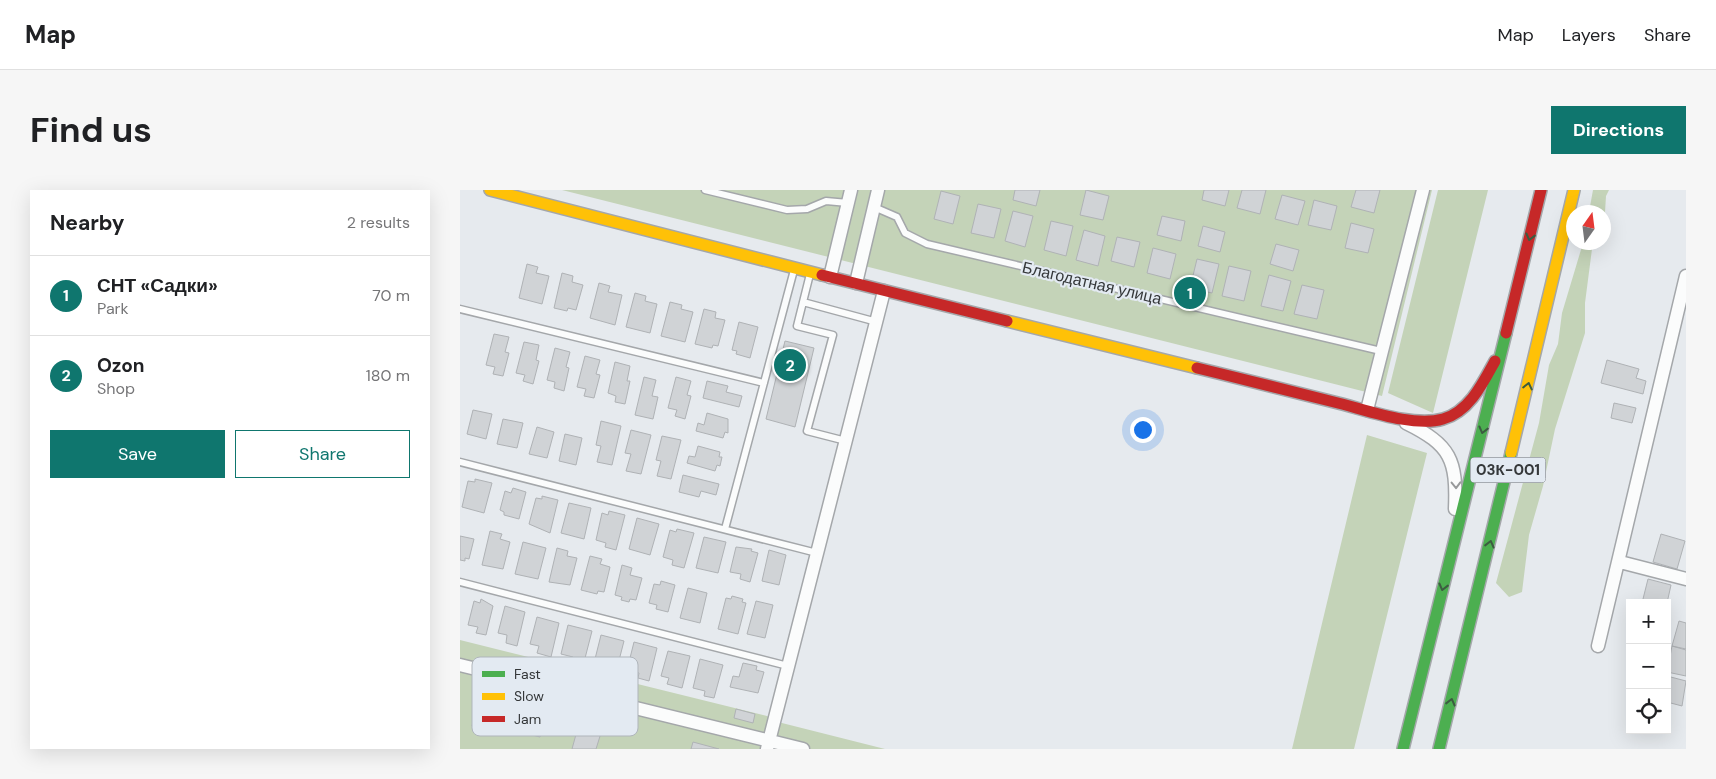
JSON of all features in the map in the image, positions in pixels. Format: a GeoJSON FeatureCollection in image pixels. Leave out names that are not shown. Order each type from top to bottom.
{"type":"FeatureCollection","features":[{"type":"Feature","properties":{"kind":"main road"},"geometry":{"type":"LineString","coordinates":[[490,190],[884,291],[1367,410],[1429,422],[1456,415],[1482,384],[1503,348]]}},
{"type":"Feature","properties":{"kind":"main road","name":"03К-001"},"geometry":{"type":"LineString","coordinates":[[1403,749],[1541,190]]}},
{"type":"Feature","properties":{"kind":"main road","name":"03К-001"},"geometry":{"type":"LineString","coordinates":[[1440,749],[1574,190]]}},
{"type":"Feature","properties":{"kind":"street"},"geometry":{"type":"LineString","coordinates":[[830,277],[851,190]]}},
{"type":"Feature","properties":{"kind":"street"},"geometry":{"type":"LineString","coordinates":[[856,283],[878,190]]}},
{"type":"Feature","properties":{"kind":"street"},"geometry":{"type":"LineString","coordinates":[[1367,410],[1423,190]]}},
{"type":"Feature","properties":{"kind":"street"},"geometry":{"type":"LineString","coordinates":[[1598,646],[1620,562],[1686,276]]}},
{"type":"Feature","properties":{"kind":"street"},"geometry":{"type":"LineString","coordinates":[[768,745],[884,291]]}},
{"type":"Feature","properties":{"kind":"street"},"geometry":{"type":"LineString","coordinates":[[1392,416],[1425,432],[1449,454],[1455,471],[1454,543]]}},
{"type":"Feature","properties":{"kind":"street"},"geometry":{"type":"LineString","coordinates":[[1620,562],[1686,579]]}},
{"type":"Feature","properties":{"kind":"street"},"geometry":{"type":"LineString","coordinates":[[638,711],[768,745],[803,749]]}},
{"type":"Feature","properties":{"kind":"lane"},"geometry":{"type":"LineString","coordinates":[[706,190],[787,210],[807,209],[826,201],[848,203]]}},
{"type":"Feature","properties":{"kind":"lane","name":"Благодатная улица"},"geometry":{"type":"LineString","coordinates":[[874,208],[897,217],[905,233],[927,244],[1381,351]]}},
{"type":"Feature","properties":{"kind":"lane"},"geometry":{"type":"LineString","coordinates":[[725,530],[795,268]]}},
{"type":"Feature","properties":{"kind":"lane"},"geometry":{"type":"LineString","coordinates":[[811,272],[797,326],[833,335],[807,431],[846,441]]}},
{"type":"Feature","properties":{"kind":"lane"},"geometry":{"type":"LineString","coordinates":[[803,302],[876,322]]}},
{"type":"Feature","properties":{"kind":"lane"},"geometry":{"type":"LineString","coordinates":[[460,309],[764,382]]}},
{"type":"Feature","properties":{"kind":"lane"},"geometry":{"type":"LineString","coordinates":[[460,462],[817,553]]}},
{"type":"Feature","properties":{"kind":"lane"},"geometry":{"type":"LineString","coordinates":[[460,582],[788,666]]}},
{"type":"Feature","properties":{"kind":"green space"},"geometry":{"type":"Polygon","coordinates":[[[562,190],[1432,190],[1382,396],[562,190]]]}},
{"type":"Feature","properties":{"kind":"green space"},"geometry":{"type":"Polygon","coordinates":[[[1438,190],[1488,190],[1433,413],[1388,393],[1438,190]]]}},
{"type":"Feature","properties":{"kind":"green space"},"geometry":{"type":"Polygon","coordinates":[[[1593,190],[1609,190],[1606,196],[1605,205],[1590,205],[1593,190]]]}},
{"type":"Feature","properties":{"kind":"green space"},"geometry":{"type":"Polygon","coordinates":[[[1581,250],[1592,250],[1585,303],[1585,333],[1555,429],[1543,486],[1529,535],[1522,592],[1509,597],[1496,583],[1539,423],[1549,365],[1558,344],[1562,313],[1581,250]]]}},
{"type":"Feature","properties":{"kind":"green space"},"geometry":{"type":"Polygon","coordinates":[[[1367,435],[1427,453],[1354,749],[1292,749],[1367,435]]]}},
{"type":"Feature","properties":{"kind":"green space"},"geometry":{"type":"Polygon","coordinates":[[[460,640],[529,657],[472,657],[472,736],[638,736],[638,684],[767,716],[774,721],[885,749],[460,749],[460,640]]]}},
{"type":"Feature","properties":{"kind":"building"},"geometry":{"type":"Polygon","coordinates":[[[1015,190],[1040,190],[1036,206],[1013,200],[1015,190]]]}},
{"type":"Feature","properties":{"kind":"building"},"geometry":{"type":"Polygon","coordinates":[[[1086,190],[1109,196],[1103,220],[1080,215],[1086,190]]]}},
{"type":"Feature","properties":{"kind":"building"},"geometry":{"type":"Polygon","coordinates":[[[1204,190],[1229,190],[1225,206],[1202,200],[1204,190]]]}},
{"type":"Feature","properties":{"kind":"building"},"geometry":{"type":"Polygon","coordinates":[[[1242,190],[1266,190],[1260,214],[1237,208],[1242,190]]]}},
{"type":"Feature","properties":{"kind":"building"},"geometry":{"type":"Polygon","coordinates":[[[1356,190],[1380,190],[1374,213],[1351,207],[1356,190]]]}},
{"type":"Feature","properties":{"kind":"building"},"geometry":{"type":"Polygon","coordinates":[[[941,191],[960,196],[953,224],[934,219],[941,191]]]}},
{"type":"Feature","properties":{"kind":"building"},"geometry":{"type":"Polygon","coordinates":[[[1282,195],[1305,201],[1298,225],[1275,219],[1282,195]]]}},
{"type":"Feature","properties":{"kind":"building"},"geometry":{"type":"Polygon","coordinates":[[[1314,200],[1337,206],[1331,230],[1308,225],[1314,200]]]}},
{"type":"Feature","properties":{"kind":"building"},"geometry":{"type":"Polygon","coordinates":[[[978,204],[1001,209],[994,238],[971,233],[978,204]]]}},
{"type":"Feature","properties":{"kind":"building"},"geometry":{"type":"Polygon","coordinates":[[[1013,211],[1033,216],[1025,247],[1005,241],[1013,211]]]}},
{"type":"Feature","properties":{"kind":"building"},"geometry":{"type":"Polygon","coordinates":[[[1162,216],[1185,221],[1181,241],[1157,235],[1162,216]]]}},
{"type":"Feature","properties":{"kind":"building"},"geometry":{"type":"Polygon","coordinates":[[[1051,221],[1073,226],[1066,256],[1044,250],[1051,221]]]}},
{"type":"Feature","properties":{"kind":"building"},"geometry":{"type":"Polygon","coordinates":[[[1351,223],[1374,229],[1368,253],[1345,248],[1351,223]]]}},
{"type":"Feature","properties":{"kind":"building"},"geometry":{"type":"Polygon","coordinates":[[[1203,226],[1225,232],[1220,252],[1198,246],[1203,226]]]}},
{"type":"Feature","properties":{"kind":"building"},"geometry":{"type":"Polygon","coordinates":[[[1084,230],[1105,236],[1098,266],[1076,260],[1084,230]]]}},
{"type":"Feature","properties":{"kind":"building"},"geometry":{"type":"Polygon","coordinates":[[[1117,237],[1140,242],[1134,267],[1111,261],[1117,237]]]}},
{"type":"Feature","properties":{"kind":"building"},"geometry":{"type":"Polygon","coordinates":[[[1276,244],[1299,250],[1293,271],[1270,264],[1276,244]]]}},
{"type":"Feature","properties":{"kind":"building"},"geometry":{"type":"Polygon","coordinates":[[[1153,248],[1176,254],[1170,279],[1147,273],[1153,248]]]}},
{"type":"Feature","properties":{"kind":"building"},"geometry":{"type":"Polygon","coordinates":[[[1197,259],[1219,264],[1212,293],[1190,288],[1197,259]]]}},
{"type":"Feature","properties":{"kind":"building"},"geometry":{"type":"Polygon","coordinates":[[[527,264],[538,267],[536,273],[549,276],[542,304],[519,298],[527,264]]]}},
{"type":"Feature","properties":{"kind":"building"},"geometry":{"type":"Polygon","coordinates":[[[1229,266],[1251,271],[1244,301],[1222,296],[1229,266]]]}},
{"type":"Feature","properties":{"kind":"building"},"geometry":{"type":"Polygon","coordinates":[[[562,273],[573,276],[572,282],[583,285],[576,310],[568,308],[567,311],[554,308],[562,273]]]}},
{"type":"Feature","properties":{"kind":"building"},"geometry":{"type":"Polygon","coordinates":[[[1269,275],[1291,281],[1283,311],[1261,306],[1269,275]]]}},
{"type":"Feature","properties":{"kind":"building"},"geometry":{"type":"Polygon","coordinates":[[[599,283],[610,286],[608,292],[622,295],[615,325],[590,318],[599,283]]]}},
{"type":"Feature","properties":{"kind":"building"},"geometry":{"type":"Polygon","coordinates":[[[1302,285],[1324,290],[1317,319],[1294,314],[1302,285]]]}},
{"type":"Feature","properties":{"kind":"building"},"geometry":{"type":"Polygon","coordinates":[[[635,293],[646,296],[645,301],[657,304],[650,333],[626,327],[635,293]]]}},
{"type":"Feature","properties":{"kind":"building"},"geometry":{"type":"Polygon","coordinates":[[[670,302],[682,305],[681,309],[693,312],[685,342],[661,336],[670,302]]]}},
{"type":"Feature","properties":{"kind":"building"},"geometry":{"type":"Polygon","coordinates":[[[704,309],[716,312],[715,318],[725,320],[718,346],[713,345],[712,348],[695,344],[704,309]]]}},
{"type":"Feature","properties":{"kind":"building"},"geometry":{"type":"Polygon","coordinates":[[[739,322],[758,327],[750,358],[736,354],[737,351],[732,350],[739,322]]]}},
{"type":"Feature","properties":{"kind":"building"},"geometry":{"type":"Polygon","coordinates":[[[494,334],[509,337],[505,352],[509,353],[503,376],[493,374],[495,367],[486,365],[494,334]]]}},
{"type":"Feature","properties":{"kind":"building"},"geometry":{"type":"Polygon","coordinates":[[[785,341],[814,348],[795,427],[766,419],[785,341]]]}},
{"type":"Feature","properties":{"kind":"building"},"geometry":{"type":"Polygon","coordinates":[[[524,342],[539,345],[536,360],[539,361],[533,384],[523,381],[525,375],[516,373],[524,342]]]}},
{"type":"Feature","properties":{"kind":"building"},"geometry":{"type":"Polygon","coordinates":[[[555,348],[570,352],[566,367],[569,368],[564,391],[554,388],[555,382],[547,380],[555,348]]]}},
{"type":"Feature","properties":{"kind":"building"},"geometry":{"type":"Polygon","coordinates":[[[585,356],[600,360],[596,374],[600,375],[594,398],[584,396],[586,389],[577,387],[585,356]]]}},
{"type":"Feature","properties":{"kind":"building"},"geometry":{"type":"Polygon","coordinates":[[[1607,360],[1639,369],[1636,378],[1646,381],[1643,394],[1601,383],[1607,360]]]}},
{"type":"Feature","properties":{"kind":"building"},"geometry":{"type":"Polygon","coordinates":[[[615,362],[630,366],[627,381],[630,381],[625,404],[615,402],[616,396],[608,393],[615,362]]]}},
{"type":"Feature","properties":{"kind":"building"},"geometry":{"type":"Polygon","coordinates":[[[644,377],[656,380],[652,396],[658,397],[653,419],[635,415],[644,377]]]}},
{"type":"Feature","properties":{"kind":"building"},"geometry":{"type":"Polygon","coordinates":[[[676,377],[691,381],[687,395],[691,396],[685,419],[675,416],[677,410],[668,408],[676,377]]]}},
{"type":"Feature","properties":{"kind":"building"},"geometry":{"type":"Polygon","coordinates":[[[707,381],[728,386],[726,392],[742,396],[739,407],[703,398],[707,381]]]}},
{"type":"Feature","properties":{"kind":"building"},"geometry":{"type":"Polygon","coordinates":[[[1614,403],[1636,408],[1632,423],[1611,418],[1614,403]]]}},
{"type":"Feature","properties":{"kind":"building"},"geometry":{"type":"Polygon","coordinates":[[[473,410],[492,414],[486,439],[467,434],[473,410]]]}},
{"type":"Feature","properties":{"kind":"building"},"geometry":{"type":"Polygon","coordinates":[[[707,413],[728,419],[728,433],[725,432],[723,438],[696,431],[698,423],[704,425],[707,413]]]}},
{"type":"Feature","properties":{"kind":"building"},"geometry":{"type":"Polygon","coordinates":[[[503,419],[523,423],[517,448],[497,444],[503,419]]]}},
{"type":"Feature","properties":{"kind":"building"},"geometry":{"type":"Polygon","coordinates":[[[601,421],[621,426],[612,465],[597,462],[601,446],[596,445],[601,421]]]}},
{"type":"Feature","properties":{"kind":"building"},"geometry":{"type":"Polygon","coordinates":[[[537,427],[554,432],[547,458],[529,454],[537,427]]]}},
{"type":"Feature","properties":{"kind":"building"},"geometry":{"type":"Polygon","coordinates":[[[631,430],[651,435],[641,474],[626,471],[631,454],[625,453],[631,430]]]}},
{"type":"Feature","properties":{"kind":"building"},"geometry":{"type":"Polygon","coordinates":[[[565,434],[582,438],[576,465],[559,461],[565,434]]]}},
{"type":"Feature","properties":{"kind":"building"},"geometry":{"type":"Polygon","coordinates":[[[662,436],[681,440],[671,479],[657,476],[661,461],[656,460],[662,436]]]}},
{"type":"Feature","properties":{"kind":"building"},"geometry":{"type":"Polygon","coordinates":[[[698,446],[720,452],[719,457],[722,457],[720,466],[717,465],[715,471],[687,463],[689,456],[695,457],[698,446]]]}},
{"type":"Feature","properties":{"kind":"building"},"geometry":{"type":"Polygon","coordinates":[[[683,475],[719,484],[716,495],[701,491],[699,497],[679,492],[683,475]]]}},
{"type":"Feature","properties":{"kind":"building"},"geometry":{"type":"Polygon","coordinates":[[[475,479],[492,483],[484,513],[462,507],[468,481],[475,482],[475,479]]]}},
{"type":"Feature","properties":{"kind":"building"},"geometry":{"type":"Polygon","coordinates":[[[513,488],[526,492],[519,519],[504,515],[504,512],[500,510],[505,491],[511,493],[513,488]]]}},
{"type":"Feature","properties":{"kind":"building"},"geometry":{"type":"Polygon","coordinates":[[[542,496],[558,500],[550,533],[529,524],[536,498],[542,499],[542,496]]]}},
{"type":"Feature","properties":{"kind":"building"},"geometry":{"type":"Polygon","coordinates":[[[569,503],[591,508],[584,539],[561,533],[569,503]]]}},
{"type":"Feature","properties":{"kind":"building"},"geometry":{"type":"Polygon","coordinates":[[[609,511],[625,515],[616,550],[605,547],[606,543],[596,540],[602,513],[608,515],[609,511]]]}},
{"type":"Feature","properties":{"kind":"building"},"geometry":{"type":"Polygon","coordinates":[[[637,518],[659,524],[650,555],[629,549],[637,518]]]}},
{"type":"Feature","properties":{"kind":"building"},"geometry":{"type":"Polygon","coordinates":[[[677,529],[694,533],[684,568],[672,565],[673,560],[663,557],[670,530],[676,532],[677,529]]]}},
{"type":"Feature","properties":{"kind":"building"},"geometry":{"type":"Polygon","coordinates":[[[490,531],[502,534],[500,539],[510,542],[503,569],[482,565],[490,531]]]}},
{"type":"Feature","properties":{"kind":"building"},"geometry":{"type":"Polygon","coordinates":[[[1661,534],[1685,541],[1677,569],[1653,562],[1661,534]]]}},
{"type":"Feature","properties":{"kind":"building"},"geometry":{"type":"Polygon","coordinates":[[[460,536],[474,539],[469,559],[465,558],[465,561],[460,560],[460,536]]]}},
{"type":"Feature","properties":{"kind":"building"},"geometry":{"type":"Polygon","coordinates":[[[704,537],[726,542],[718,573],[696,568],[704,537]]]}},
{"type":"Feature","properties":{"kind":"building"},"geometry":{"type":"Polygon","coordinates":[[[523,542],[546,548],[538,579],[515,574],[523,542]]]}},
{"type":"Feature","properties":{"kind":"building"},"geometry":{"type":"Polygon","coordinates":[[[736,547],[752,549],[751,551],[758,553],[750,582],[740,579],[741,574],[730,572],[736,547]]]}},
{"type":"Feature","properties":{"kind":"building"},"geometry":{"type":"Polygon","coordinates":[[[557,548],[568,551],[567,556],[577,558],[570,585],[549,582],[557,548]]]}},
{"type":"Feature","properties":{"kind":"building"},"geometry":{"type":"Polygon","coordinates":[[[769,550],[786,555],[779,585],[762,581],[769,550]]]}},
{"type":"Feature","properties":{"kind":"building"},"geometry":{"type":"Polygon","coordinates":[[[590,556],[602,559],[600,564],[610,567],[604,592],[598,591],[597,594],[581,590],[590,556]]]}},
{"type":"Feature","properties":{"kind":"building"},"geometry":{"type":"Polygon","coordinates":[[[622,565],[632,568],[630,575],[642,578],[636,600],[630,599],[629,602],[621,600],[622,597],[615,595],[622,565]]]}},
{"type":"Feature","properties":{"kind":"building"},"geometry":{"type":"Polygon","coordinates":[[[1648,579],[1671,585],[1668,599],[1643,599],[1648,579]]]}},
{"type":"Feature","properties":{"kind":"building"},"geometry":{"type":"Polygon","coordinates":[[[661,581],[675,585],[668,612],[656,609],[657,605],[649,603],[654,584],[660,585],[661,581]]]}},
{"type":"Feature","properties":{"kind":"building"},"geometry":{"type":"Polygon","coordinates":[[[688,588],[707,593],[700,623],[680,618],[688,588]]]}},
{"type":"Feature","properties":{"kind":"building"},"geometry":{"type":"Polygon","coordinates":[[[732,596],[743,599],[742,602],[746,603],[738,634],[718,629],[726,598],[731,599],[732,596]]]}},
{"type":"Feature","properties":{"kind":"building"},"geometry":{"type":"Polygon","coordinates":[[[481,599],[493,606],[486,635],[476,633],[478,627],[468,625],[474,601],[480,603],[481,599]]]}},
{"type":"Feature","properties":{"kind":"building"},"geometry":{"type":"Polygon","coordinates":[[[756,601],[773,605],[765,638],[747,634],[756,601]]]}},
{"type":"Feature","properties":{"kind":"building"},"geometry":{"type":"Polygon","coordinates":[[[505,606],[525,612],[517,646],[506,643],[507,635],[498,633],[505,606]]]}},
{"type":"Feature","properties":{"kind":"building"},"geometry":{"type":"Polygon","coordinates":[[[537,617],[559,623],[551,657],[537,653],[539,646],[530,644],[537,617]]]}},
{"type":"Feature","properties":{"kind":"building"},"geometry":{"type":"Polygon","coordinates":[[[1679,621],[1686,623],[1686,649],[1672,646],[1679,621]]]}},
{"type":"Feature","properties":{"kind":"building"},"geometry":{"type":"Polygon","coordinates":[[[568,625],[592,631],[585,657],[573,657],[561,654],[568,625]]]}},
{"type":"Feature","properties":{"kind":"building"},"geometry":{"type":"Polygon","coordinates":[[[601,635],[624,641],[620,657],[596,657],[601,635]]]}},
{"type":"Feature","properties":{"kind":"building"},"geometry":{"type":"Polygon","coordinates":[[[634,642],[657,648],[649,681],[638,678],[638,657],[630,657],[634,642]]]}},
{"type":"Feature","properties":{"kind":"building"},"geometry":{"type":"Polygon","coordinates":[[[1672,646],[1686,650],[1686,676],[1671,673],[1672,646]]]}},
{"type":"Feature","properties":{"kind":"building"},"geometry":{"type":"Polygon","coordinates":[[[668,651],[690,656],[682,688],[667,684],[669,678],[661,676],[668,651]]]}},
{"type":"Feature","properties":{"kind":"building"},"geometry":{"type":"Polygon","coordinates":[[[700,659],[723,665],[714,698],[704,696],[705,691],[693,688],[700,659]]]}},
{"type":"Feature","properties":{"kind":"building"},"geometry":{"type":"Polygon","coordinates":[[[743,663],[757,666],[756,670],[764,672],[758,693],[730,687],[733,676],[739,677],[743,663]]]}},
{"type":"Feature","properties":{"kind":"building"},"geometry":{"type":"Polygon","coordinates":[[[1671,677],[1686,681],[1682,706],[1671,703],[1671,677]]]}},
{"type":"Feature","properties":{"kind":"building"},"geometry":{"type":"Polygon","coordinates":[[[736,709],[755,714],[753,723],[734,718],[736,709]]]}},
{"type":"Feature","properties":{"kind":"building"},"geometry":{"type":"Polygon","coordinates":[[[576,736],[600,736],[596,749],[572,749],[576,736]]]}},
{"type":"Feature","properties":{"kind":"building"},"geometry":{"type":"Polygon","coordinates":[[[693,742],[719,749],[691,749],[693,742]]]}},
{"type":"Feature","properties":{"kind":"traffic: fast"},"geometry":{"type":"LineString","coordinates":[[1403,749],[1506,333]]}},
{"type":"Feature","properties":{"kind":"traffic: fast"},"geometry":{"type":"LineString","coordinates":[[1439,749],[1511,453]]}},
{"type":"Feature","properties":{"kind":"traffic: slow"},"geometry":{"type":"LineString","coordinates":[[490,190],[822,275]]}},
{"type":"Feature","properties":{"kind":"traffic: slow"},"geometry":{"type":"LineString","coordinates":[[1511,453],[1574,190]]}},
{"type":"Feature","properties":{"kind":"traffic: slow"},"geometry":{"type":"LineString","coordinates":[[1007,321],[1197,368]]}},
{"type":"Feature","properties":{"kind":"traffic: jam"},"geometry":{"type":"LineString","coordinates":[[1506,333],[1541,190]]}},
{"type":"Feature","properties":{"kind":"traffic: jam"},"geometry":{"type":"LineString","coordinates":[[822,275],[1007,321]]}},
{"type":"Feature","properties":{"kind":"traffic: jam"},"geometry":{"type":"LineString","coordinates":[[1197,368],[1388,417],[1431,421],[1452,415],[1468,403],[1495,361]]}},
{"type":"Feature","properties":{"kind":"place","name":"СНТ «Садки»"},"geometry":{"type":"Point","coordinates":[1190,293]}},
{"type":"Feature","properties":{"kind":"place","name":"Ozon"},"geometry":{"type":"Point","coordinates":[790,365]}}]}
